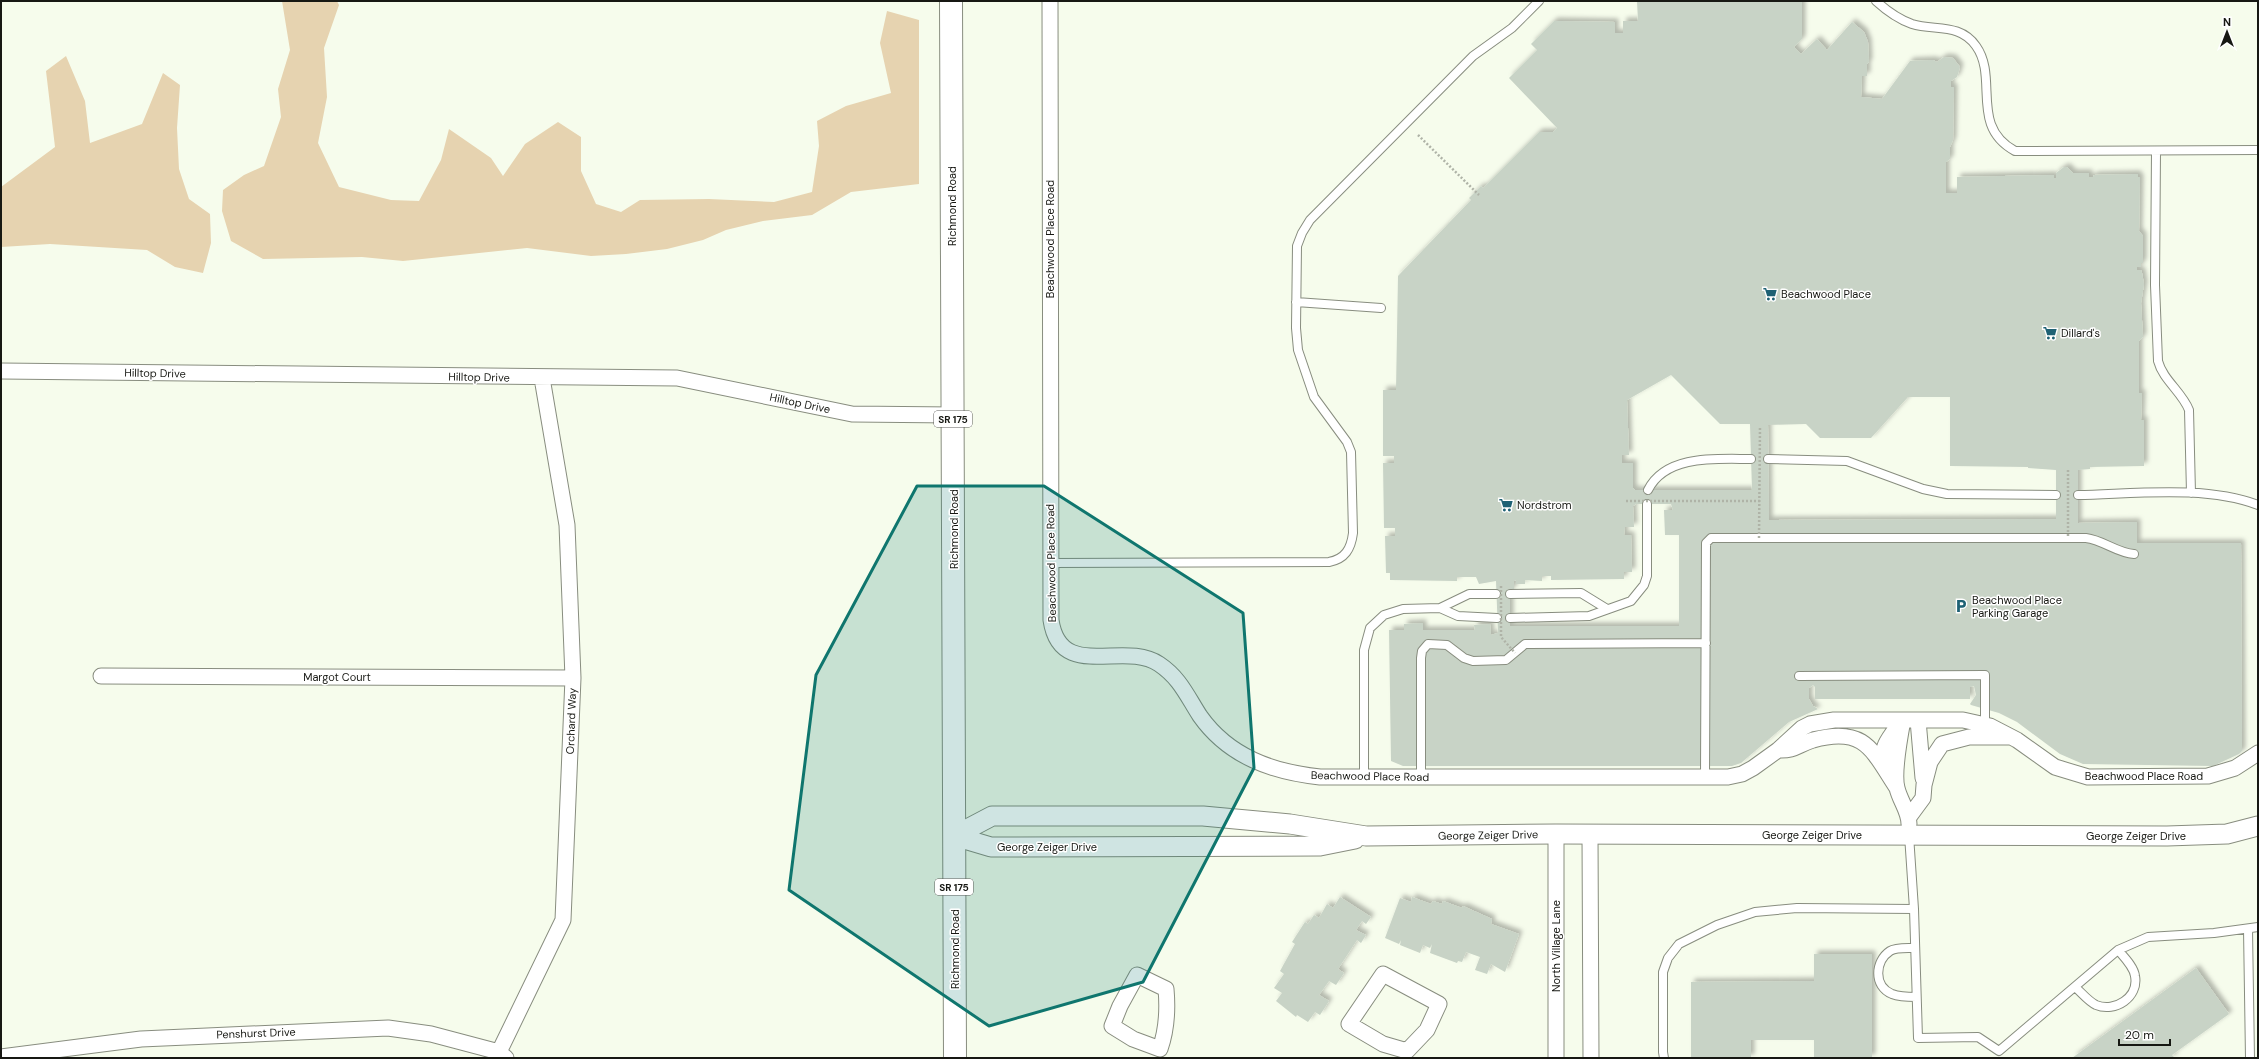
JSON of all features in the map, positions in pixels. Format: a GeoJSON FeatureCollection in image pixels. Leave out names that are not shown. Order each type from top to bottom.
{"type":"FeatureCollection","features":[{"type":"Feature","properties":{"kind":"main road","name":"Richmond Road"},"geometry":{"type":"LineString","coordinates":[[951,1],[956,1058]]}},
{"type":"Feature","properties":{"kind":"street","name":"Beachwood Place Road"},"geometry":{"type":"LineString","coordinates":[[1050,1],[1052,629],[1055,637],[1066,650],[1084,656],[1144,657],[1159,664],[1179,680],[1195,708],[1215,734],[1243,756],[1256,762],[1300,775],[1421,777],[1705,776],[1742,774],[1778,750],[1802,728],[1810,724],[1834,720],[1963,720],[1985,724],[2012,737],[2055,767],[2088,777],[2208,776],[2235,768],[2258,753]]}},
{"type":"Feature","properties":{"kind":"street","name":"Hilltop Drive"},"geometry":{"type":"LineString","coordinates":[[1,371],[542,378],[677,378],[852,414],[953,415]]}},
{"type":"Feature","properties":{"kind":"street","name":"Orchard Way"},"geometry":{"type":"LineString","coordinates":[[503,1055],[563,920],[573,678],[567,525],[542,378]]}},
{"type":"Feature","properties":{"kind":"street","name":"Margot Court"},"geometry":{"type":"LineString","coordinates":[[100,676],[573,678]]}},
{"type":"Feature","properties":{"kind":"street"},"geometry":{"type":"LineString","coordinates":[[1884,768],[1882,754],[1884,746],[1903,720]]}},
{"type":"Feature","properties":{"kind":"street"},"geometry":{"type":"LineString","coordinates":[[1897,788],[1899,739],[1903,720]]}},
{"type":"Feature","properties":{"kind":"street"},"geometry":{"type":"LineString","coordinates":[[1918,720],[1924,792]]}},
{"type":"Feature","properties":{"kind":"street"},"geometry":{"type":"LineString","coordinates":[[1778,750],[1792,750],[1810,741],[1823,738],[1851,737],[1860,740],[1871,748],[1897,788],[1909,826]]}},
{"type":"Feature","properties":{"kind":"street"},"geometry":{"type":"LineString","coordinates":[[1909,826],[1924,792],[1930,762],[1942,744],[1969,737],[2012,737]]}},
{"type":"Feature","properties":{"kind":"street","name":"George Zeiger Drive"},"geometry":{"type":"LineString","coordinates":[[954,836],[992,816],[1203,816],[1290,824],[1366,836],[1590,834],[1909,826],[2205,835],[2227,834],[2258,826]]}},
{"type":"Feature","properties":{"kind":"street","name":"North Village Lane"},"geometry":{"type":"LineString","coordinates":[[1556,834],[1556,1058]]}},
{"type":"Feature","properties":{"kind":"street"},"geometry":{"type":"LineString","coordinates":[[1590,834],[1591,1058]]}},
{"type":"Feature","properties":{"kind":"street","name":"George Zeiger Drive"},"geometry":{"type":"LineString","coordinates":[[954,836],[991,847],[1320,846],[1366,836]]}},
{"type":"Feature","properties":{"kind":"street"},"geometry":{"type":"LineString","coordinates":[[1383,974],[1439,1004],[1427,1030],[1408,1054],[1383,1044],[1349,1024],[1383,974]]}},
{"type":"Feature","properties":{"kind":"street"},"geometry":{"type":"LineString","coordinates":[[1137,975],[1166,989],[1168,1011],[1165,1036],[1160,1054],[1112,1026],[1120,1006],[1137,975]]}},
{"type":"Feature","properties":{"kind":"street","name":"Penshurst Drive"},"geometry":{"type":"LineString","coordinates":[[1,1057],[141,1039],[388,1028],[431,1034],[503,1055]]}},
{"type":"Feature","properties":{"kind":"lane"},"geometry":{"type":"LineString","coordinates":[[1051,562],[1329,562],[1338,560],[1344,556],[1352,542],[1353,533],[1351,452],[1340,432],[1320,406],[1308,380],[1298,345],[1296,302],[1297,246],[1302,232],[1310,220],[1473,56],[1512,28],[1539,1]]}},
{"type":"Feature","properties":{"kind":"lane"},"geometry":{"type":"LineString","coordinates":[[1876,1],[1903,20],[1923,26],[1951,29],[1968,38],[1976,46],[1984,65],[1986,103],[1991,122],[2000,139],[2015,150],[2258,150]]}},
{"type":"Feature","properties":{"kind":"lane"},"geometry":{"type":"LineString","coordinates":[[2156,150],[2155,285],[2158,361],[2162,372],[2186,400],[2190,410],[2191,493]]}},
{"type":"Feature","properties":{"kind":"lane"},"geometry":{"type":"LineString","coordinates":[[1296,302],[1381,308]]}},
{"type":"Feature","properties":{"kind":"lane"},"geometry":{"type":"LineString","coordinates":[[1648,490],[1659,476],[1674,466],[1702,460],[1751,459]]}},
{"type":"Feature","properties":{"kind":"lane"},"geometry":{"type":"LineString","coordinates":[[1768,459],[1847,461],[1909,484],[1947,494],[2056,495]]}},
{"type":"Feature","properties":{"kind":"lane"},"geometry":{"type":"LineString","coordinates":[[2078,495],[2191,493],[2228,498],[2258,505]]}},
{"type":"Feature","properties":{"kind":"lane"},"geometry":{"type":"LineString","coordinates":[[1510,618],[1588,616],[1631,601],[1644,585],[1647,576],[1647,504]]}},
{"type":"Feature","properties":{"kind":"lane"},"geometry":{"type":"LineString","coordinates":[[1705,776],[1706,543],[1711,538],[2068,538],[2094,539],[2126,554],[2134,554]]}},
{"type":"Feature","properties":{"kind":"lane"},"geometry":{"type":"LineString","coordinates":[[1510,594],[1581,593],[1608,609]]}},
{"type":"Feature","properties":{"kind":"lane"},"geometry":{"type":"LineString","coordinates":[[1364,777],[1364,650],[1370,628],[1378,620],[1393,610],[1440,608],[1469,594],[1496,594]]}},
{"type":"Feature","properties":{"kind":"lane"},"geometry":{"type":"LineString","coordinates":[[1440,608],[1458,616],[1497,618]]}},
{"type":"Feature","properties":{"kind":"lane"},"geometry":{"type":"LineString","coordinates":[[1421,777],[1421,658],[1424,647],[1428,644],[1444,644],[1473,662],[1502,662],[1525,644],[1706,643]]}},
{"type":"Feature","properties":{"kind":"lane"},"geometry":{"type":"LineString","coordinates":[[1799,676],[1985,675],[1985,724]]}},
{"type":"Feature","properties":{"kind":"lane"},"geometry":{"type":"LineString","coordinates":[[1909,826],[1914,909],[1918,1038],[1978,1037],[1999,1051],[2118,950],[2148,937],[2214,934],[2258,927]]}},
{"type":"Feature","properties":{"kind":"lane"},"geometry":{"type":"LineString","coordinates":[[1664,1058],[1662,1052],[1663,972],[1668,958],[1679,944],[1717,925],[1755,912],[1797,908],[1914,909]]}},
{"type":"Feature","properties":{"kind":"lane"},"geometry":{"type":"LineString","coordinates":[[2248,929],[2250,1058]]}},
{"type":"Feature","properties":{"kind":"lane"},"geometry":{"type":"LineString","coordinates":[[1915,948],[1891,950],[1881,959],[1878,968],[1880,984],[1890,993],[1902,997],[1916,997]]}},
{"type":"Feature","properties":{"kind":"lane"},"geometry":{"type":"LineString","coordinates":[[2075,987],[2096,1005],[2112,1007],[2122,1003],[2131,995],[2135,986],[2135,975],[2118,950]]}},
{"type":"Feature","properties":{"kind":"path"},"geometry":{"type":"LineString","coordinates":[[1418,135],[1479,196]]}},
{"type":"Feature","properties":{"kind":"path"},"geometry":{"type":"LineString","coordinates":[[1759,538],[1760,426]]}},
{"type":"Feature","properties":{"kind":"path"},"geometry":{"type":"LineString","coordinates":[[2068,470],[2068,538]]}},
{"type":"Feature","properties":{"kind":"path"},"geometry":{"type":"LineString","coordinates":[[1626,501],[1760,501]]}},
{"type":"Feature","properties":{"kind":"path"},"geometry":{"type":"LineString","coordinates":[[1501,586],[1501,637],[1515,653]]}},
{"type":"Feature","properties":{"kind":"highlighted area"},"geometry":{"type":"Polygon","coordinates":[[[917,486],[1044,486],[1243,613],[1254,768],[1143,982],[989,1026],[789,890],[816,675],[917,486]]]}},
{"type":"Feature","properties":{"kind":"shaded area"},"geometry":{"type":"Polygon","coordinates":[[[282,1],[337,1],[339,5],[324,48],[327,97],[318,143],[339,187],[391,200],[419,201],[441,160],[449,129],[491,158],[503,176],[525,144],[558,122],[581,137],[581,171],[596,204],[621,212],[640,200],[709,199],[774,202],[812,192],[819,146],[817,121],[846,106],[891,93],[880,43],[887,11],[919,20],[919,184],[851,192],[812,215],[763,221],[726,230],[703,240],[667,249],[626,254],[591,256],[527,248],[403,261],[362,257],[263,259],[231,241],[222,211],[223,190],[244,175],[264,166],[281,117],[278,89],[290,50],[282,1]]]}},
{"type":"Feature","properties":{"kind":"shaded area"},"geometry":{"type":"Polygon","coordinates":[[[66,56],[85,101],[90,143],[142,124],[163,73],[180,85],[177,128],[179,169],[189,199],[210,214],[211,243],[203,273],[175,267],[147,250],[50,244],[1,247],[1,187],[55,147],[46,71],[66,56]]]}},
{"type":"Feature","properties":{"kind":"building","name":"Beachwood Place"},"geometry":{"type":"Polygon","coordinates":[[[1637,1],[1802,1],[1802,39],[1794,47],[1801,54],[1817,39],[1827,50],[1852,22],[1864,32],[1868,42],[1869,62],[1867,64],[1867,76],[1862,76],[1861,97],[1882,99],[1910,61],[1933,60],[1937,62],[1944,57],[1953,58],[1960,67],[1957,77],[1951,81],[1951,87],[1954,87],[1953,140],[1950,147],[1950,159],[1946,162],[1946,193],[1957,193],[1957,177],[2054,175],[2054,178],[2056,178],[2056,173],[2064,167],[2067,167],[2073,173],[2089,173],[2089,177],[2093,177],[2094,175],[2138,174],[2138,177],[2140,177],[2139,231],[2143,236],[2143,263],[2141,263],[2141,267],[2137,267],[2137,270],[2141,270],[2144,284],[2141,303],[2143,337],[2139,341],[2139,393],[2142,393],[2141,420],[2144,420],[2144,466],[2090,467],[2090,469],[2078,470],[2078,523],[2137,522],[2137,543],[2241,543],[2242,751],[2239,754],[2213,766],[2083,764],[2060,754],[2017,722],[1999,713],[1971,705],[1970,704],[1976,695],[1974,686],[1970,687],[1970,699],[1815,699],[1815,687],[1813,685],[1809,688],[1809,699],[1813,706],[1818,709],[1789,722],[1741,763],[1732,766],[1403,766],[1391,761],[1389,630],[1404,630],[1404,624],[1423,623],[1423,630],[1475,630],[1474,625],[1490,624],[1491,635],[1498,633],[1496,581],[1479,584],[1476,577],[1457,577],[1457,581],[1390,580],[1390,573],[1386,573],[1385,536],[1395,536],[1395,528],[1384,528],[1383,463],[1394,463],[1394,456],[1383,456],[1383,390],[1396,390],[1398,276],[1471,200],[1469,198],[1481,186],[1483,188],[1539,132],[1553,132],[1557,128],[1509,78],[1537,50],[1531,44],[1554,21],[1615,22],[1615,33],[1623,33],[1623,21],[1638,21],[1637,1]],[[1671,375],[1627,400],[1629,455],[1622,455],[1622,463],[1633,463],[1633,488],[1635,490],[1752,490],[1750,424],[1720,424],[1671,375]],[[1908,397],[1871,438],[1820,438],[1806,424],[1768,425],[1769,520],[2056,519],[2056,470],[2028,467],[1950,466],[1950,397],[1908,397]],[[1636,504],[1633,506],[1634,527],[1625,527],[1624,535],[1631,535],[1632,572],[1624,572],[1624,579],[1551,580],[1551,576],[1542,576],[1542,581],[1525,580],[1525,584],[1516,584],[1516,580],[1514,581],[1514,589],[1510,589],[1510,626],[1679,626],[1679,535],[1665,535],[1664,510],[1673,510],[1671,504],[1636,504]]]}},
{"type":"Feature","properties":{"kind":"building"},"geometry":{"type":"Polygon","coordinates":[[[1340,897],[1371,917],[1366,924],[1362,921],[1356,930],[1366,935],[1361,943],[1357,940],[1338,969],[1344,973],[1336,985],[1329,981],[1319,995],[1329,1001],[1320,1015],[1315,1012],[1308,1022],[1297,1015],[1296,1017],[1276,1001],[1282,993],[1274,988],[1284,974],[1280,971],[1295,944],[1292,942],[1305,922],[1308,924],[1314,915],[1319,918],[1327,904],[1333,908],[1340,897]]]}},
{"type":"Feature","properties":{"kind":"building"},"geometry":{"type":"Polygon","coordinates":[[[1412,897],[1431,904],[1433,901],[1442,904],[1443,901],[1462,908],[1463,906],[1492,919],[1491,924],[1519,934],[1505,972],[1491,964],[1487,974],[1475,970],[1480,957],[1466,952],[1462,962],[1458,961],[1457,963],[1430,953],[1432,944],[1430,948],[1423,945],[1420,953],[1400,945],[1401,940],[1399,944],[1385,938],[1400,898],[1411,902],[1412,897]]]}},
{"type":"Feature","properties":{"kind":"building"},"geometry":{"type":"Polygon","coordinates":[[[1814,954],[1872,954],[1872,1058],[1814,1058],[1814,1040],[1751,1040],[1751,1058],[1691,1058],[1691,982],[1814,981],[1814,954]]]}},
{"type":"Feature","properties":{"kind":"building"},"geometry":{"type":"Polygon","coordinates":[[[2196,968],[2229,1014],[2172,1055],[2175,1058],[2072,1058],[2196,968]]]}},
{"type":"Feature","properties":{"kind":"place","name":"Beachwood Place"},"geometry":{"type":"Point","coordinates":[1770,294]}},
{"type":"Feature","properties":{"kind":"place","name":"Dillard's"},"geometry":{"type":"Point","coordinates":[2050,333]}},
{"type":"Feature","properties":{"kind":"place","name":"Nordstrom"},"geometry":{"type":"Point","coordinates":[1506,505]}},
{"type":"Feature","properties":{"kind":"place","name":"Beachwood Place Parking Garage"},"geometry":{"type":"Point","coordinates":[1961,606]}}]}
